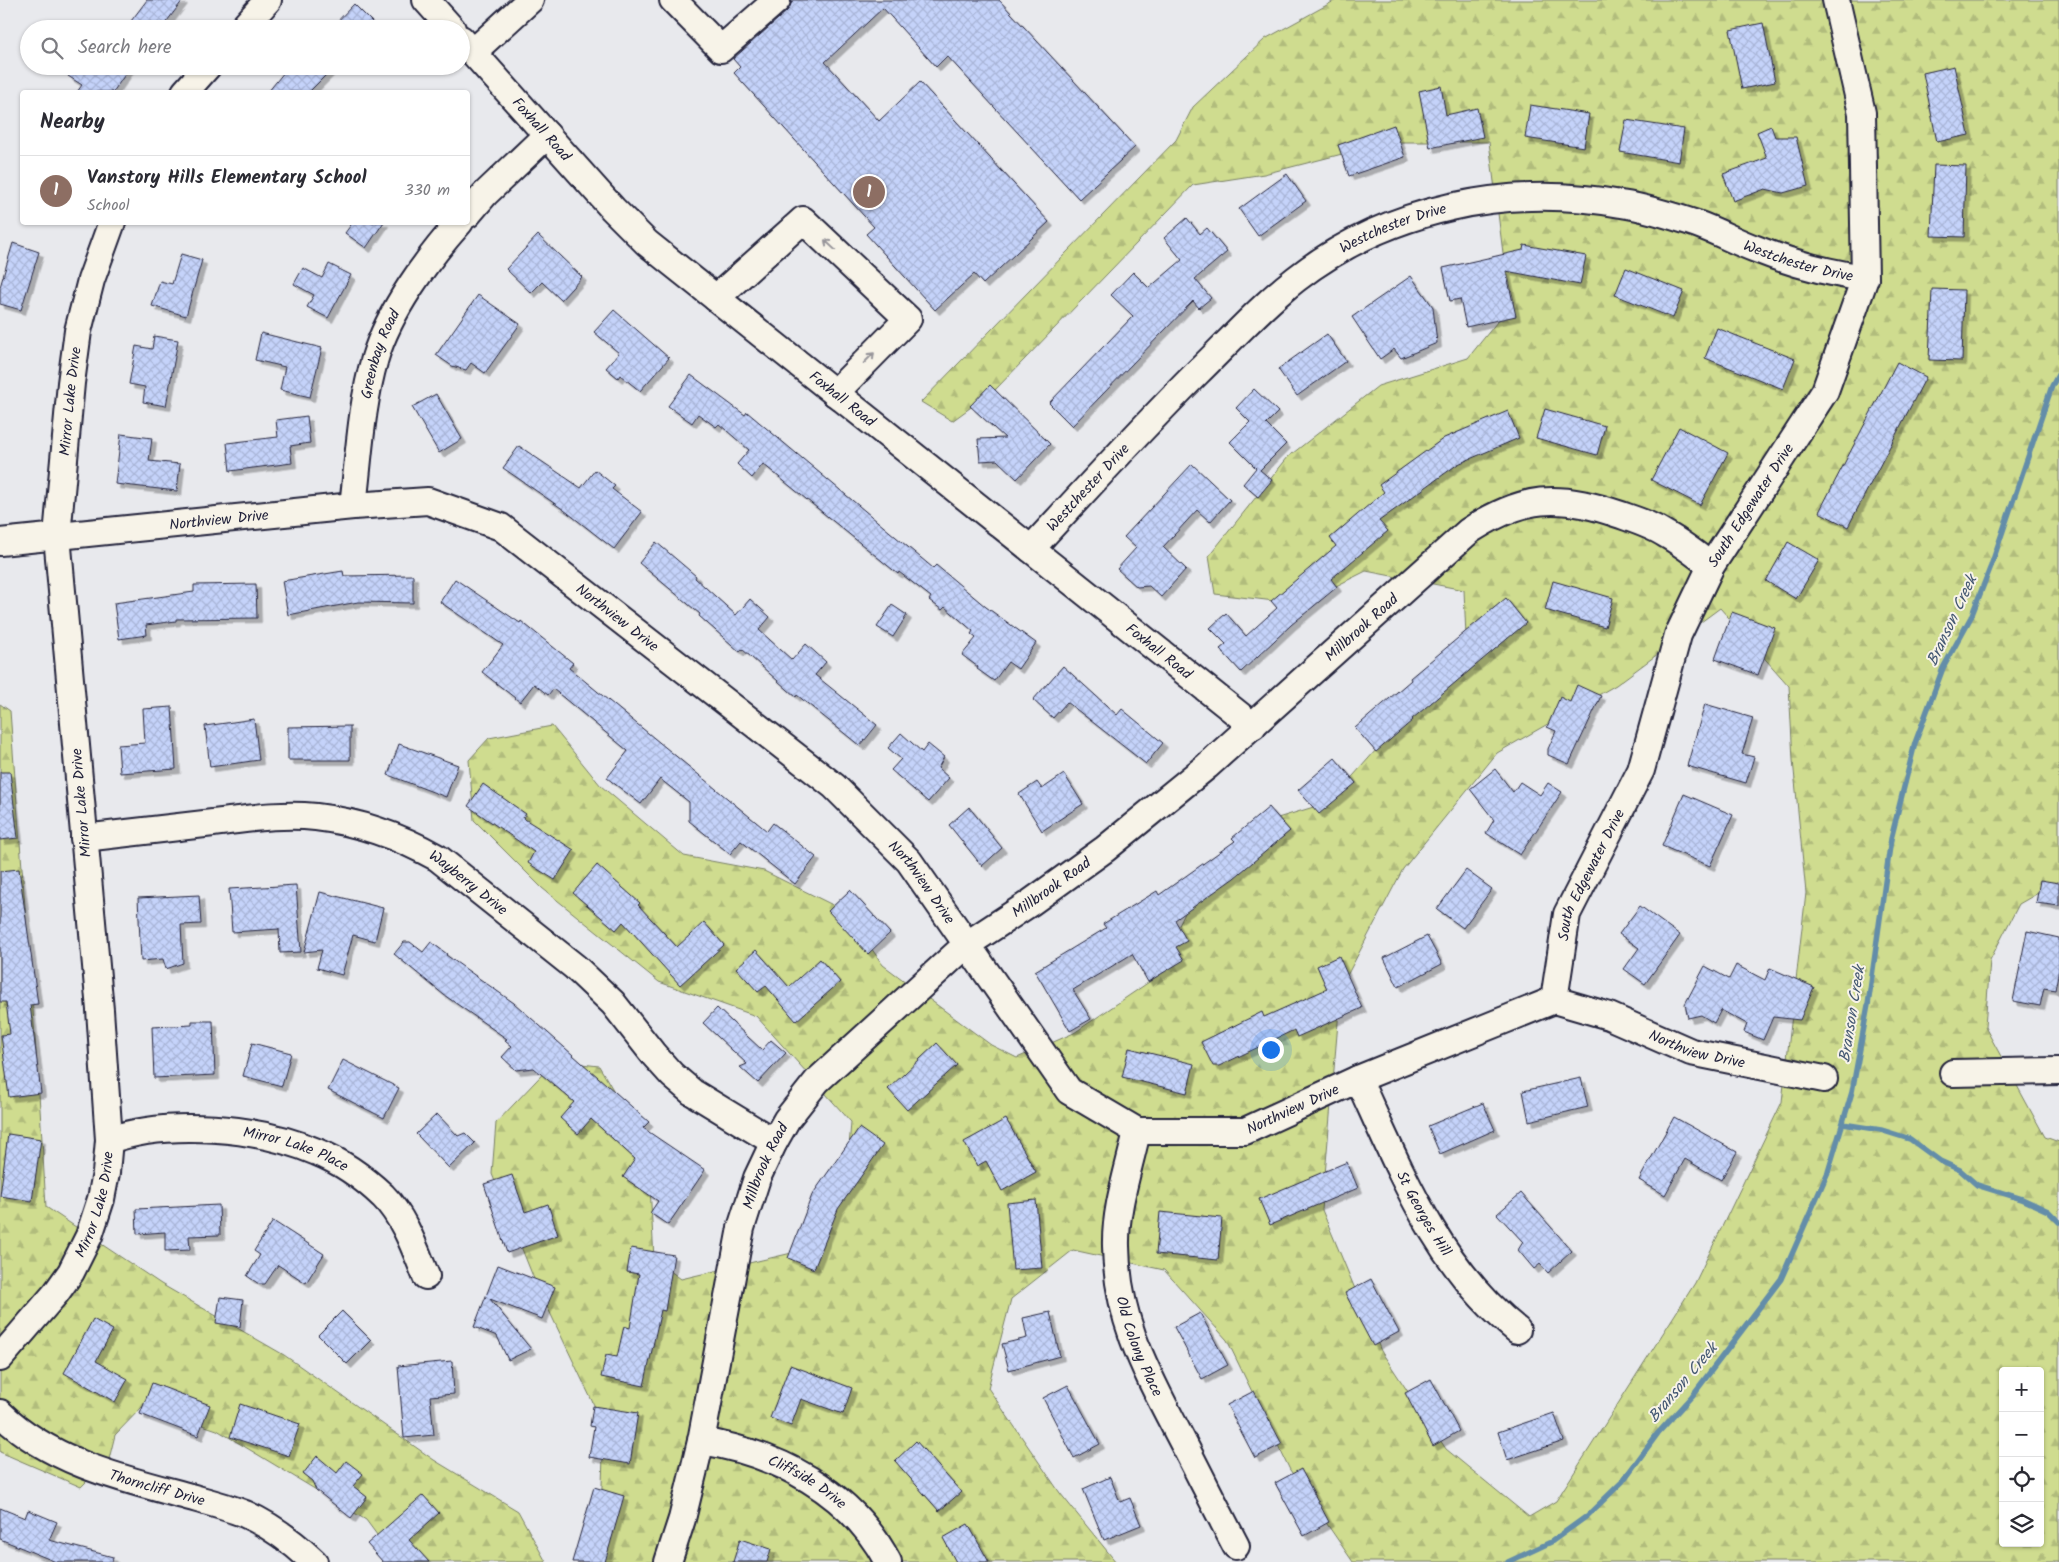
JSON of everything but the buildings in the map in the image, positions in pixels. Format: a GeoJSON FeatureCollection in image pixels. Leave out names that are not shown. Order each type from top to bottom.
{"type":"FeatureCollection","features":[{"type":"Feature","properties":{"kind":"street"},"geometry":{"type":"LineString","coordinates":[[250,20],[268,0]]}},
{"type":"Feature","properties":{"kind":"street"},"geometry":{"type":"LineString","coordinates":[[426,0],[444,20]]}},
{"type":"Feature","properties":{"kind":"street"},"geometry":{"type":"LineString","coordinates":[[470,44],[530,0]]}},
{"type":"Feature","properties":{"kind":"street"},"geometry":{"type":"LineString","coordinates":[[673,0],[721,49],[777,0]]}},
{"type":"Feature","properties":{"kind":"street","name":"South Edgewater Drive"},"geometry":{"type":"LineString","coordinates":[[1554,1000],[1567,914],[1641,770],[1678,635],[1711,566],[1824,391],[1865,278],[1862,113],[1836,0]]}},
{"type":"Feature","properties":{"kind":"street","name":"Foxhall Road"},"geometry":{"type":"LineString","coordinates":[[470,49],[613,209],[640,236],[1253,726]]}},
{"type":"Feature","properties":{"kind":"street"},"geometry":{"type":"LineString","coordinates":[[187,90],[200,75]]}},
{"type":"Feature","properties":{"kind":"street"},"geometry":{"type":"LineString","coordinates":[[470,212],[485,194],[547,135]]}},
{"type":"Feature","properties":{"kind":"street","name":"Westchester Drive"},"geometry":{"type":"LineString","coordinates":[[1031,549],[1133,437],[1282,291],[1297,278],[1341,249],[1376,231],[1413,217],[1451,206],[1491,199],[1543,196],[1583,198],[1661,213],[1698,225],[1757,250],[1833,274],[1865,278]]}},
{"type":"Feature","properties":{"kind":"street"},"geometry":{"type":"LineString","coordinates":[[716,298],[803,220],[908,319],[835,393]]}},
{"type":"Feature","properties":{"kind":"street","name":"Mirror Lake Drive"},"geometry":{"type":"LineString","coordinates":[[0,1358],[56,1293],[71,1272],[89,1236],[101,1199],[106,1173],[109,1140],[100,1010],[56,536],[70,383],[78,331],[91,280],[111,225]]}},
{"type":"Feature","properties":{"kind":"street","name":"Greenbay Road"},"geometry":{"type":"LineString","coordinates":[[353,506],[366,395],[376,357],[391,320],[418,275],[458,225]]}},
{"type":"Feature","properties":{"kind":"street","name":"Millbrook Road"},"geometry":{"type":"LineString","coordinates":[[668,1562],[682,1519],[701,1441],[741,1228],[757,1178],[774,1142],[787,1119],[817,1081],[966,945],[1030,903],[1105,849],[1207,766],[1469,531],[1491,516],[1516,506],[1541,501],[1568,500],[1594,506],[1644,523],[1667,534],[1711,566]]}},
{"type":"Feature","properties":{"kind":"street","name":"Northview Drive"},"geometry":{"type":"LineString","coordinates":[[0,542],[353,506],[428,501],[501,527],[834,786],[909,861],[1069,1091],[1137,1131],[1245,1131],[1358,1079],[1554,1000],[1609,1016],[1691,1052],[1824,1079]]}},
{"type":"Feature","properties":{"kind":"street","name":"Wayberry Drive"},"geometry":{"type":"LineString","coordinates":[[84,838],[274,816],[340,820],[378,830],[415,845],[438,858],[576,967],[613,1003],[666,1068],[692,1092],[774,1142]]}},
{"type":"Feature","properties":{"kind":"street"},"geometry":{"type":"LineString","coordinates":[[1953,1073],[2059,1071]]}},
{"type":"Feature","properties":{"kind":"street","name":"St Georges Hill"},"geometry":{"type":"LineString","coordinates":[[1358,1079],[1401,1172],[1431,1231],[1453,1264],[1478,1294],[1517,1330]]}},
{"type":"Feature","properties":{"kind":"street","name":"Mirror Lake Place"},"geometry":{"type":"LineString","coordinates":[[109,1140],[161,1130],[201,1129],[240,1132],[279,1139],[317,1152],[340,1163],[362,1178],[384,1198],[410,1235],[426,1276]]}},
{"type":"Feature","properties":{"kind":"street","name":"Old Colony Place"},"geometry":{"type":"LineString","coordinates":[[1137,1131],[1117,1220],[1116,1246],[1119,1286],[1124,1312],[1141,1362],[1236,1546]]}},
{"type":"Feature","properties":{"kind":"street","name":"Thorncliff Drive"},"geometry":{"type":"LineString","coordinates":[[0,1413],[35,1440],[58,1453],[94,1469],[222,1505],[246,1515],[270,1527],[302,1550],[314,1562]]}},
{"type":"Feature","properties":{"kind":"street","name":"Cliffside Drive"},"geometry":{"type":"LineString","coordinates":[[701,1441],[752,1452],[800,1473],[833,1495],[852,1513],[869,1533],[888,1562]]}},
{"type":"Feature","properties":{"kind":"green space"},"geometry":{"type":"Polygon","coordinates":[[[1336,0],[2059,0],[2059,881],[2019,904],[1990,960],[1985,1027],[2045,1137],[2059,1142],[2059,1562],[1353,1562],[1290,1470],[1227,1340],[1164,1270],[1073,1250],[1011,1299],[988,1388],[1060,1493],[1116,1562],[595,1562],[601,1515],[604,1426],[534,1279],[492,1174],[496,1123],[555,1061],[599,1066],[648,1149],[654,1259],[681,1279],[796,1252],[847,1174],[851,1122],[756,1016],[659,982],[542,888],[474,820],[469,760],[489,738],[552,726],[601,786],[684,856],[764,871],[845,911],[883,965],[991,1045],[1017,1058],[1074,1033],[1152,980],[1198,887],[1245,828],[1330,802],[1407,715],[1466,637],[1464,590],[1366,571],[1300,604],[1215,594],[1209,556],[1288,457],[1378,386],[1468,358],[1514,301],[1503,253],[1489,142],[1389,142],[1264,174],[1193,185],[996,389],[952,421],[921,402],[1176,140],[1193,107],[1265,39],[1336,0]],[[1720,608],[1616,685],[1497,753],[1403,869],[1341,987],[1322,1210],[1381,1351],[1446,1449],[1529,1517],[1556,1501],[1695,1283],[1782,1102],[1806,893],[1793,760],[1789,686],[1720,608]]]}},
{"type":"Feature","properties":{"kind":"green space"},"geometry":{"type":"Polygon","coordinates":[[[0,704],[10,711],[46,1207],[161,1284],[284,1355],[434,1460],[518,1511],[546,1562],[397,1562],[366,1520],[217,1430],[144,1405],[115,1435],[109,1459],[81,1487],[0,1452],[0,704]]]}},
{"type":"Feature","properties":{"kind":"waterway","name":"Branson Creek"},"geometry":{"type":"LineString","coordinates":[[1508,1562],[1551,1542],[1587,1516],[1622,1482],[1658,1433],[1692,1396],[1781,1279],[1828,1172],[1852,1092],[1868,1005],[1891,839],[1915,743],[1943,668],[1971,617],[1991,566],[2052,386],[2059,373]]}},
{"type":"Feature","properties":{"kind":"waterway"},"geometry":{"type":"LineString","coordinates":[[1843,1124],[1881,1130],[1910,1139],[1940,1161],[1960,1170],[1977,1185],[2022,1199],[2048,1211],[2059,1222]]}},
{"type":"Feature","properties":{"kind":"place","name":"Vanstory Hills Elementary School"},"geometry":{"type":"Point","coordinates":[869,192]}}]}
